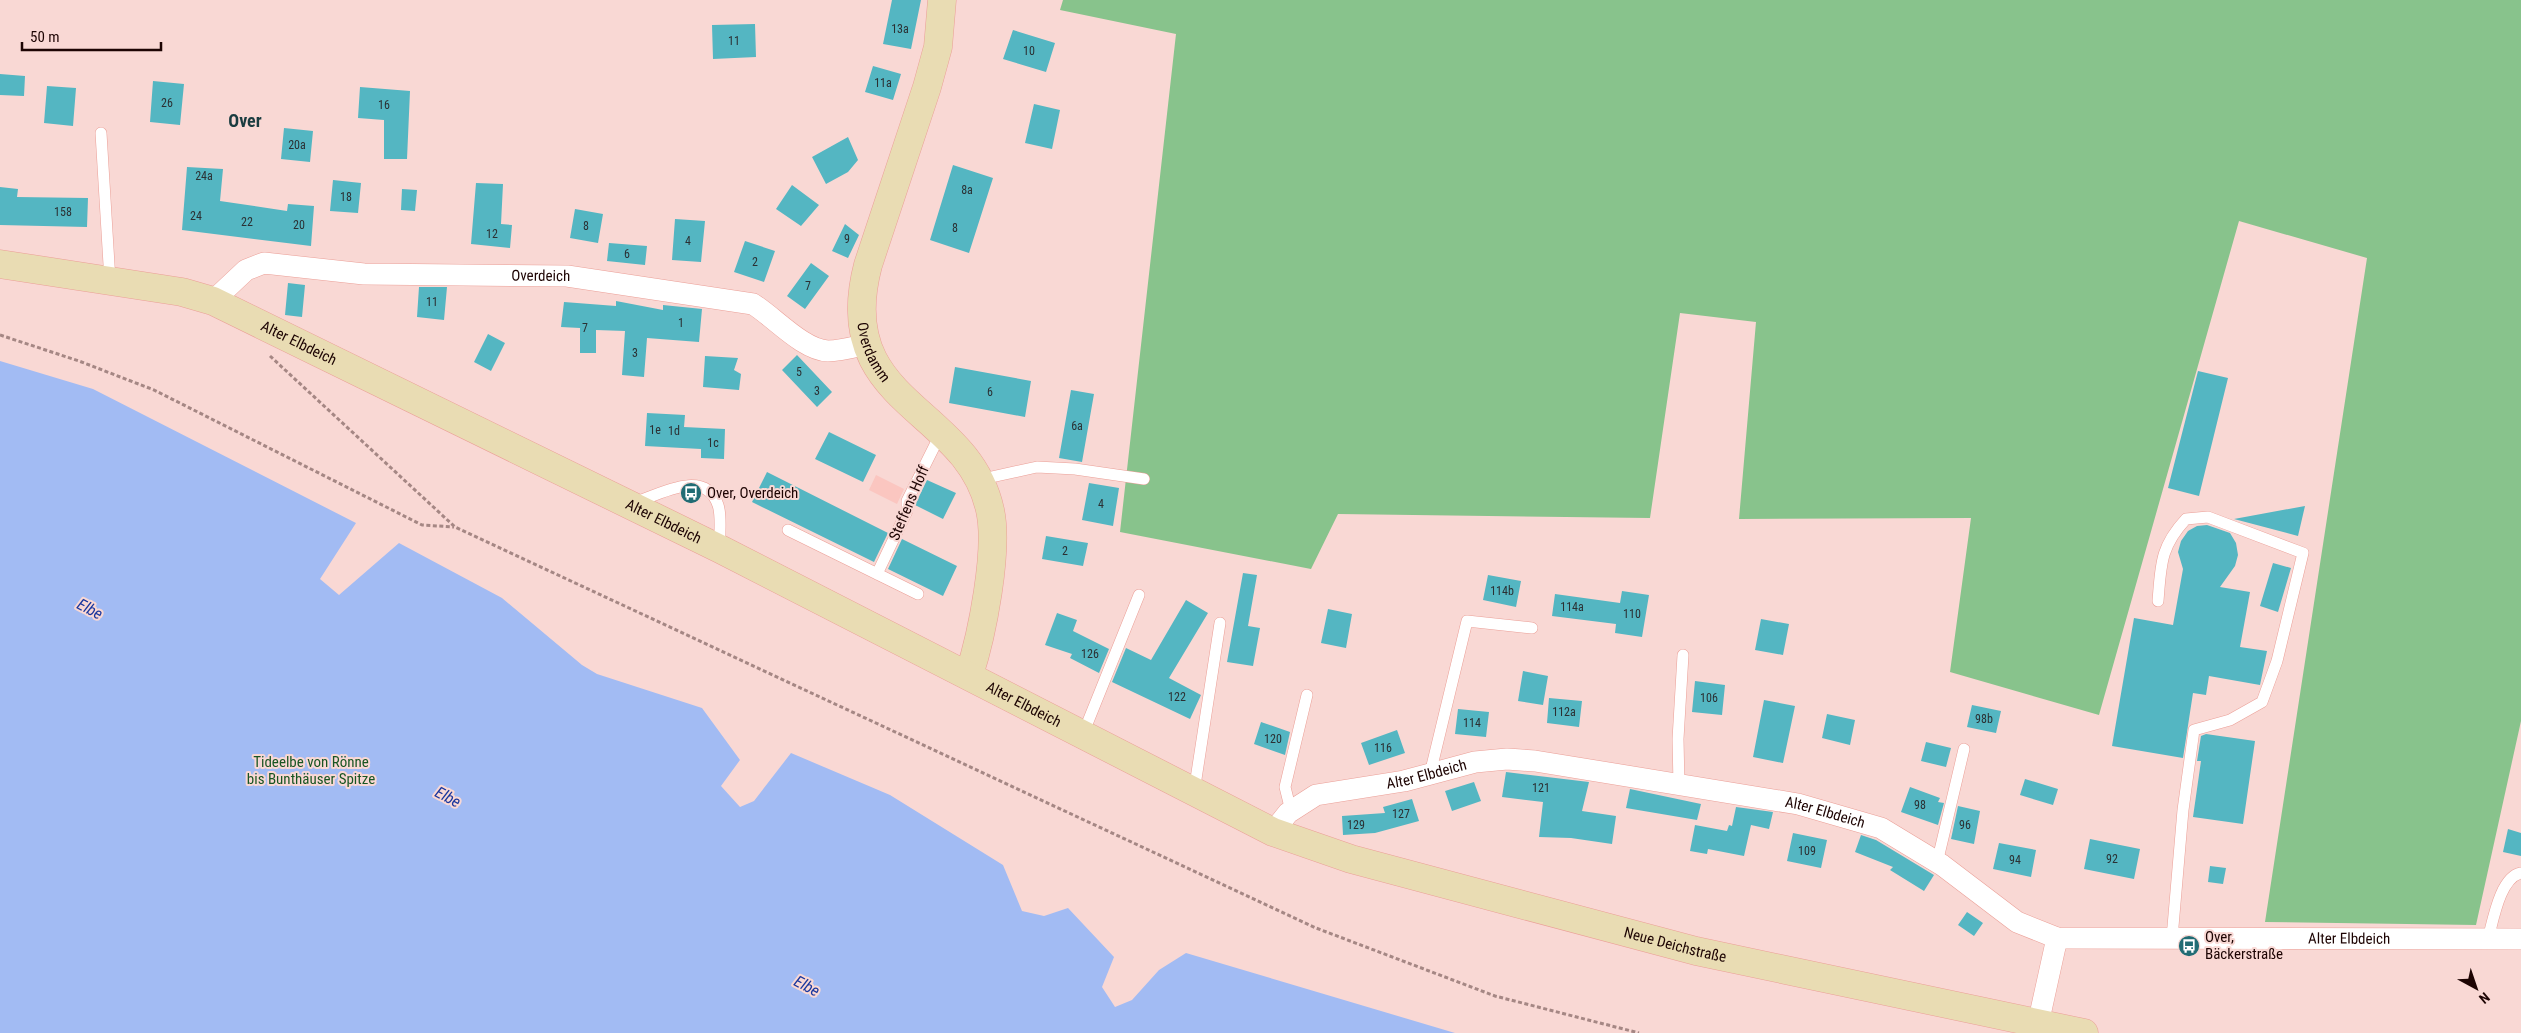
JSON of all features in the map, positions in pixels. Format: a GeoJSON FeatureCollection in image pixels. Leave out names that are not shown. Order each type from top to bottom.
{"type":"FeatureCollection","features":[{"type":"Feature","properties":{"kind":"street","name":"Overdamm"},"geometry":{"type":"LineString","coordinates":[[942,0],[938,47],[927,87],[865,278],[862,316],[866,344],[878,369],[889,384],[960,453],[978,480],[990,509],[993,546],[978,646],[969,675]]}},
{"type":"Feature","properties":{"kind":"street","name":"Overdeich"},"geometry":{"type":"LineString","coordinates":[[213,301],[246,270],[264,263],[364,274],[566,276],[753,304],[770,314],[808,346],[826,351],[866,344]]}},
{"type":"Feature","properties":{"kind":"street","name":"Alter Elbdeich"},"geometry":{"type":"LineString","coordinates":[[0,264],[182,292],[213,301],[628,505],[720,548],[1273,832],[1291,811],[1316,795],[1359,790],[1475,762],[1507,759],[1535,761],[1798,804],[1881,828],[1938,863],[2016,922],[2057,938],[2091,940],[2172,938],[2521,939]]}},
{"type":"Feature","properties":{"kind":"street","name":"Neue Deichstraße"},"geometry":{"type":"LineString","coordinates":[[1273,832],[1351,859],[1696,951],[2084,1033]]}},
{"type":"Feature","properties":{"kind":"street"},"geometry":{"type":"LineString","coordinates":[[2038,1024],[2057,938]]}},
{"type":"Feature","properties":{"kind":"lane"},"geometry":{"type":"LineString","coordinates":[[101,133],[110,281]]}},
{"type":"Feature","properties":{"kind":"lane","name":"Steffens Hoff"},"geometry":{"type":"LineString","coordinates":[[877,574],[907,511],[907,501],[941,433]]}},
{"type":"Feature","properties":{"kind":"lane"},"geometry":{"type":"LineString","coordinates":[[978,480],[1037,467],[1075,468],[1144,479]]}},
{"type":"Feature","properties":{"kind":"lane"},"geometry":{"type":"LineString","coordinates":[[628,505],[690,484],[701,486],[711,492],[718,506],[720,548]]}},
{"type":"Feature","properties":{"kind":"lane"},"geometry":{"type":"LineString","coordinates":[[2158,600],[2162,558],[2172,534],[2186,519],[2208,517],[2303,553],[2277,661],[2262,702],[2230,720],[2194,730],[2184,810],[2172,938]]}},
{"type":"Feature","properties":{"kind":"lane"},"geometry":{"type":"LineString","coordinates":[[788,530],[918,594]]}},
{"type":"Feature","properties":{"kind":"lane"},"geometry":{"type":"LineString","coordinates":[[1083,734],[1140,595]]}},
{"type":"Feature","properties":{"kind":"lane"},"geometry":{"type":"LineString","coordinates":[[1430,774],[1467,621],[1532,628]]}},
{"type":"Feature","properties":{"kind":"lane"},"geometry":{"type":"LineString","coordinates":[[1194,792],[1220,623]]}},
{"type":"Feature","properties":{"kind":"lane"},"geometry":{"type":"LineString","coordinates":[[1679,784],[1678,739],[1682,656]]}},
{"type":"Feature","properties":{"kind":"lane"},"geometry":{"type":"LineString","coordinates":[[1291,811],[1286,787],[1307,695]]}},
{"type":"Feature","properties":{"kind":"lane"},"geometry":{"type":"LineString","coordinates":[[1938,863],[1964,749]]}},
{"type":"Feature","properties":{"kind":"lane"},"geometry":{"type":"LineString","coordinates":[[2488,939],[2502,889],[2515,874],[2521,873]]}},
{"type":"Feature","properties":{"kind":"path"},"geometry":{"type":"LineString","coordinates":[[0,334],[79,361],[154,390],[422,525],[455,527]]}},
{"type":"Feature","properties":{"kind":"path"},"geometry":{"type":"LineString","coordinates":[[266,352],[455,527],[1316,928],[1495,996],[1640,1033]]}},
{"type":"Feature","properties":{"kind":"shaded area"},"geometry":{"type":"Polygon","coordinates":[[[876,475],[904,489],[897,504],[869,490],[876,475]]]}},
{"type":"Feature","properties":{"kind":"green space"},"geometry":{"type":"Polygon","coordinates":[[[1063,0],[2521,0],[2521,721],[2476,925],[2265,922],[2367,258],[2239,221],[2099,715],[1950,672],[1971,518],[1739,519],[1756,322],[1680,313],[1650,518],[1338,514],[1311,569],[1120,532],[1176,34],[1060,10],[1063,0]]]}},
{"type":"Feature","properties":{"kind":"water","name":"Tideelbe von Rönne bis Bunthäuser Spitze"},"geometry":{"type":"Polygon","coordinates":[[[0,361],[93,389],[356,523],[320,579],[339,595],[399,543],[502,598],[582,665],[597,674],[702,708],[740,760],[721,786],[740,807],[754,801],[791,753],[890,795],[1003,865],[1022,911],[1044,916],[1068,908],[1114,957],[1102,987],[1115,1007],[1132,1000],[1159,970],[1186,953],[1455,1033],[0,1033],[0,361]]]}},
{"type":"Feature","properties":{"kind":"building"},"geometry":{"type":"Polygon","coordinates":[[[892,0],[921,0],[911,49],[883,44],[892,0]]]}},
{"type":"Feature","properties":{"kind":"building"},"geometry":{"type":"Polygon","coordinates":[[[755,24],[756,57],[713,59],[712,25],[755,24]]]}},
{"type":"Feature","properties":{"kind":"building"},"geometry":{"type":"Polygon","coordinates":[[[1013,30],[1055,43],[1046,72],[1003,59],[1013,30]]]}},
{"type":"Feature","properties":{"kind":"building"},"geometry":{"type":"Polygon","coordinates":[[[873,66],[901,74],[893,100],[865,92],[873,66]]]}},
{"type":"Feature","properties":{"kind":"building"},"geometry":{"type":"Polygon","coordinates":[[[0,74],[25,76],[24,96],[0,95],[0,74]]]}},
{"type":"Feature","properties":{"kind":"building"},"geometry":{"type":"Polygon","coordinates":[[[153,81],[184,84],[180,125],[150,122],[153,81]]]}},
{"type":"Feature","properties":{"kind":"building"},"geometry":{"type":"Polygon","coordinates":[[[47,86],[76,88],[73,126],[44,123],[47,86]]]}},
{"type":"Feature","properties":{"kind":"building"},"geometry":{"type":"Polygon","coordinates":[[[360,87],[410,91],[407,159],[384,159],[384,120],[358,118],[360,87]]]}},
{"type":"Feature","properties":{"kind":"building"},"geometry":{"type":"Polygon","coordinates":[[[1034,104],[1060,110],[1052,149],[1025,143],[1034,104]]]}},
{"type":"Feature","properties":{"kind":"building"},"geometry":{"type":"Polygon","coordinates":[[[284,128],[313,131],[310,162],[281,159],[284,128]]]}},
{"type":"Feature","properties":{"kind":"building"},"geometry":{"type":"Polygon","coordinates":[[[848,137],[858,160],[848,172],[826,184],[812,157],[848,137]]]}},
{"type":"Feature","properties":{"kind":"building"},"geometry":{"type":"Polygon","coordinates":[[[953,165],[993,178],[969,253],[930,240],[953,165]]]}},
{"type":"Feature","properties":{"kind":"building"},"geometry":{"type":"Polygon","coordinates":[[[187,167],[223,169],[220,201],[287,211],[288,204],[314,206],[311,246],[182,230],[187,167]]]}},
{"type":"Feature","properties":{"kind":"building"},"geometry":{"type":"Polygon","coordinates":[[[333,180],[361,183],[358,213],[330,211],[333,180]]]}},
{"type":"Feature","properties":{"kind":"building"},"geometry":{"type":"Polygon","coordinates":[[[476,183],[503,184],[501,224],[512,225],[510,248],[471,244],[476,183]]]}},
{"type":"Feature","properties":{"kind":"building"},"geometry":{"type":"Polygon","coordinates":[[[792,185],[819,205],[801,226],[776,209],[792,185]]]}},
{"type":"Feature","properties":{"kind":"building"},"geometry":{"type":"Polygon","coordinates":[[[0,187],[18,189],[17,197],[88,198],[87,227],[0,225],[0,187]]]}},
{"type":"Feature","properties":{"kind":"building"},"geometry":{"type":"Polygon","coordinates":[[[402,189],[417,190],[415,211],[401,210],[402,189]]]}},
{"type":"Feature","properties":{"kind":"building"},"geometry":{"type":"Polygon","coordinates":[[[575,209],[603,214],[598,243],[570,238],[575,209]]]}},
{"type":"Feature","properties":{"kind":"building"},"geometry":{"type":"Polygon","coordinates":[[[675,219],[705,221],[701,262],[672,260],[675,219]]]}},
{"type":"Feature","properties":{"kind":"building"},"geometry":{"type":"Polygon","coordinates":[[[845,224],[859,235],[848,258],[832,251],[845,224]]]}},
{"type":"Feature","properties":{"kind":"building"},"geometry":{"type":"Polygon","coordinates":[[[745,241],[775,251],[764,282],[734,272],[745,241]]]}},
{"type":"Feature","properties":{"kind":"building"},"geometry":{"type":"Polygon","coordinates":[[[609,243],[647,246],[645,265],[607,261],[609,243]]]}},
{"type":"Feature","properties":{"kind":"building"},"geometry":{"type":"Polygon","coordinates":[[[811,263],[829,276],[805,309],[787,296],[811,263]]]}},
{"type":"Feature","properties":{"kind":"building"},"geometry":{"type":"Polygon","coordinates":[[[288,283],[305,285],[302,317],[285,315],[288,283]]]}},
{"type":"Feature","properties":{"kind":"building"},"geometry":{"type":"Polygon","coordinates":[[[419,287],[447,287],[444,320],[417,317],[419,287]]]}},
{"type":"Feature","properties":{"kind":"building"},"geometry":{"type":"Polygon","coordinates":[[[616,301],[663,310],[663,305],[702,309],[699,342],[647,338],[644,377],[622,375],[625,331],[596,330],[596,353],[580,353],[580,328],[561,327],[564,302],[616,306],[616,301]]]}},
{"type":"Feature","properties":{"kind":"building"},"geometry":{"type":"Polygon","coordinates":[[[488,334],[505,343],[491,371],[474,362],[488,334]]]}},
{"type":"Feature","properties":{"kind":"building"},"geometry":{"type":"Polygon","coordinates":[[[797,355],[832,392],[817,407],[782,370],[797,355]]]}},
{"type":"Feature","properties":{"kind":"building"},"geometry":{"type":"Polygon","coordinates":[[[705,356],[738,358],[734,370],[741,374],[739,390],[703,387],[705,356]]]}},
{"type":"Feature","properties":{"kind":"building"},"geometry":{"type":"Polygon","coordinates":[[[955,367],[1031,381],[1025,417],[949,403],[955,367]]]}},
{"type":"Feature","properties":{"kind":"building"},"geometry":{"type":"Polygon","coordinates":[[[2198,371],[2228,378],[2199,496],[2168,488],[2198,371]]]}},
{"type":"Feature","properties":{"kind":"building"},"geometry":{"type":"Polygon","coordinates":[[[1071,390],[1094,394],[1082,462],[1059,458],[1071,390]]]}},
{"type":"Feature","properties":{"kind":"building"},"geometry":{"type":"Polygon","coordinates":[[[647,413],[685,415],[684,427],[725,429],[724,459],[701,458],[701,449],[645,446],[647,413]]]}},
{"type":"Feature","properties":{"kind":"building"},"geometry":{"type":"Polygon","coordinates":[[[829,432],[876,455],[863,482],[815,459],[829,432]]]}},
{"type":"Feature","properties":{"kind":"building"},"geometry":{"type":"Polygon","coordinates":[[[767,472],[888,533],[874,562],[752,502],[767,472]]]}},
{"type":"Feature","properties":{"kind":"building"},"geometry":{"type":"Polygon","coordinates":[[[927,480],[956,493],[943,519],[915,505],[927,480]]]}},
{"type":"Feature","properties":{"kind":"building"},"geometry":{"type":"Polygon","coordinates":[[[1089,483],[1119,488],[1113,526],[1082,520],[1089,483]]]}},
{"type":"Feature","properties":{"kind":"building"},"geometry":{"type":"Polygon","coordinates":[[[2305,506],[2298,536],[2234,519],[2305,506]]]}},
{"type":"Feature","properties":{"kind":"building"},"geometry":{"type":"Polygon","coordinates":[[[2207,525],[2230,533],[2236,543],[2238,555],[2235,566],[2220,587],[2250,592],[2240,647],[2267,651],[2260,685],[2209,676],[2206,695],[2193,693],[2183,758],[2112,746],[2134,618],[2173,625],[2183,569],[2178,552],[2181,541],[2188,531],[2197,526],[2207,525]]]}},
{"type":"Feature","properties":{"kind":"building"},"geometry":{"type":"Polygon","coordinates":[[[1046,536],[1088,543],[1083,566],[1042,559],[1046,536]]]}},
{"type":"Feature","properties":{"kind":"building"},"geometry":{"type":"Polygon","coordinates":[[[902,539],[957,566],[943,596],[888,569],[902,539]]]}},
{"type":"Feature","properties":{"kind":"building"},"geometry":{"type":"Polygon","coordinates":[[[2273,563],[2291,568],[2278,612],[2260,606],[2273,563]]]}},
{"type":"Feature","properties":{"kind":"building"},"geometry":{"type":"Polygon","coordinates":[[[1243,573],[1257,575],[1248,626],[1260,628],[1253,666],[1227,662],[1243,573]]]}},
{"type":"Feature","properties":{"kind":"building"},"geometry":{"type":"Polygon","coordinates":[[[1488,575],[1521,581],[1516,607],[1483,600],[1488,575]]]}},
{"type":"Feature","properties":{"kind":"building"},"geometry":{"type":"Polygon","coordinates":[[[1622,591],[1649,595],[1642,637],[1615,633],[1616,624],[1552,616],[1555,594],[1620,603],[1622,591]]]}},
{"type":"Feature","properties":{"kind":"building"},"geometry":{"type":"Polygon","coordinates":[[[1186,600],[1208,613],[1169,678],[1201,695],[1190,719],[1112,682],[1126,648],[1151,660],[1186,600]]]}},
{"type":"Feature","properties":{"kind":"building"},"geometry":{"type":"Polygon","coordinates":[[[1328,609],[1352,614],[1346,648],[1321,643],[1328,609]]]}},
{"type":"Feature","properties":{"kind":"building"},"geometry":{"type":"Polygon","coordinates":[[[1057,613],[1077,620],[1073,631],[1109,649],[1099,673],[1070,658],[1072,654],[1045,645],[1057,613]]]}},
{"type":"Feature","properties":{"kind":"building"},"geometry":{"type":"Polygon","coordinates":[[[1761,619],[1789,624],[1783,655],[1755,650],[1761,619]]]}},
{"type":"Feature","properties":{"kind":"building"},"geometry":{"type":"Polygon","coordinates":[[[1523,671],[1548,676],[1543,705],[1518,701],[1523,671]]]}},
{"type":"Feature","properties":{"kind":"building"},"geometry":{"type":"Polygon","coordinates":[[[1695,681],[1725,685],[1722,715],[1692,712],[1695,681]]]}},
{"type":"Feature","properties":{"kind":"building"},"geometry":{"type":"Polygon","coordinates":[[[1549,698],[1582,701],[1579,727],[1547,723],[1549,698]]]}},
{"type":"Feature","properties":{"kind":"building"},"geometry":{"type":"Polygon","coordinates":[[[1764,700],[1795,706],[1783,763],[1753,757],[1764,700]]]}},
{"type":"Feature","properties":{"kind":"building"},"geometry":{"type":"Polygon","coordinates":[[[1972,705],[2001,711],[1996,733],[1967,727],[1972,705]]]}},
{"type":"Feature","properties":{"kind":"building"},"geometry":{"type":"Polygon","coordinates":[[[1458,709],[1489,712],[1486,737],[1455,734],[1458,709]]]}},
{"type":"Feature","properties":{"kind":"building"},"geometry":{"type":"Polygon","coordinates":[[[1827,714],[1855,720],[1850,745],[1822,738],[1827,714]]]}},
{"type":"Feature","properties":{"kind":"building"},"geometry":{"type":"Polygon","coordinates":[[[1261,722],[1290,732],[1285,755],[1254,744],[1261,722]]]}},
{"type":"Feature","properties":{"kind":"building"},"geometry":{"type":"Polygon","coordinates":[[[1397,730],[1405,753],[1369,765],[1361,743],[1397,730]]]}},
{"type":"Feature","properties":{"kind":"building"},"geometry":{"type":"Polygon","coordinates":[[[2206,734],[2255,741],[2243,824],[2193,817],[2201,761],[2197,761],[2201,736],[2206,734]]]}},
{"type":"Feature","properties":{"kind":"building"},"geometry":{"type":"Polygon","coordinates":[[[1926,742],[1951,748],[1946,767],[1921,761],[1926,742]]]}},
{"type":"Feature","properties":{"kind":"building"},"geometry":{"type":"Polygon","coordinates":[[[1506,772],[1589,782],[1582,811],[1616,816],[1612,844],[1571,838],[1539,837],[1543,802],[1502,797],[1506,772]]]}},
{"type":"Feature","properties":{"kind":"building"},"geometry":{"type":"Polygon","coordinates":[[[2025,779],[2058,789],[2053,805],[2020,795],[2025,779]]]}},
{"type":"Feature","properties":{"kind":"building"},"geometry":{"type":"Polygon","coordinates":[[[1474,782],[1481,801],[1452,811],[1445,791],[1474,782]]]}},
{"type":"Feature","properties":{"kind":"building"},"geometry":{"type":"Polygon","coordinates":[[[1910,787],[1940,798],[1938,802],[1944,803],[1938,825],[1901,812],[1910,787]]]}},
{"type":"Feature","properties":{"kind":"building"},"geometry":{"type":"Polygon","coordinates":[[[1630,789],[1701,804],[1697,820],[1626,808],[1630,789]]]}},
{"type":"Feature","properties":{"kind":"building"},"geometry":{"type":"Polygon","coordinates":[[[1412,799],[1419,821],[1375,833],[1343,835],[1342,816],[1385,813],[1383,807],[1412,799]]]}},
{"type":"Feature","properties":{"kind":"building"},"geometry":{"type":"Polygon","coordinates":[[[1958,806],[1980,811],[1974,844],[1951,839],[1958,806]]]}},
{"type":"Feature","properties":{"kind":"building"},"geometry":{"type":"Polygon","coordinates":[[[1736,807],[1773,812],[1769,829],[1751,825],[1744,856],[1708,849],[1707,854],[1690,851],[1695,825],[1727,831],[1729,825],[1732,826],[1736,807]]]}},
{"type":"Feature","properties":{"kind":"building"},"geometry":{"type":"Polygon","coordinates":[[[2508,829],[2521,833],[2521,856],[2503,852],[2508,829]]]}},
{"type":"Feature","properties":{"kind":"building"},"geometry":{"type":"Polygon","coordinates":[[[1793,833],[1827,840],[1821,868],[1787,861],[1793,833]]]}},
{"type":"Feature","properties":{"kind":"building"},"geometry":{"type":"Polygon","coordinates":[[[1861,835],[1876,840],[1934,875],[1924,891],[1890,870],[1893,867],[1855,852],[1861,835]]]}},
{"type":"Feature","properties":{"kind":"building"},"geometry":{"type":"Polygon","coordinates":[[[2090,839],[2140,849],[2134,879],[2084,869],[2090,839]]]}},
{"type":"Feature","properties":{"kind":"building"},"geometry":{"type":"Polygon","coordinates":[[[1999,843],[2036,850],[2031,877],[1993,869],[1999,843]]]}},
{"type":"Feature","properties":{"kind":"building"},"geometry":{"type":"Polygon","coordinates":[[[2210,866],[2226,868],[2223,884],[2208,882],[2210,866]]]}},
{"type":"Feature","properties":{"kind":"building"},"geometry":{"type":"Polygon","coordinates":[[[1967,912],[1983,923],[1974,936],[1958,925],[1967,912]]]}},
{"type":"Feature","properties":{"kind":"place","name":"Over, Overdeich"},"geometry":{"type":"Point","coordinates":[691,493]}},
{"type":"Feature","properties":{"kind":"place","name":"Over, Bäckerstraße"},"geometry":{"type":"Point","coordinates":[2189,946]}},
{"type":"Feature","properties":{"kind":"district","name":"Over"},"geometry":{"type":"Point","coordinates":[245,120]}},
{"type":"Feature","properties":{"kind":"water label","name":"Elbe"},"geometry":{"type":"Point","coordinates":[90,609]}},
{"type":"Feature","properties":{"kind":"water label","name":"Elbe"},"geometry":{"type":"Point","coordinates":[448,797]}},
{"type":"Feature","properties":{"kind":"water label","name":"Elbe"},"geometry":{"type":"Point","coordinates":[807,986]}}]}
